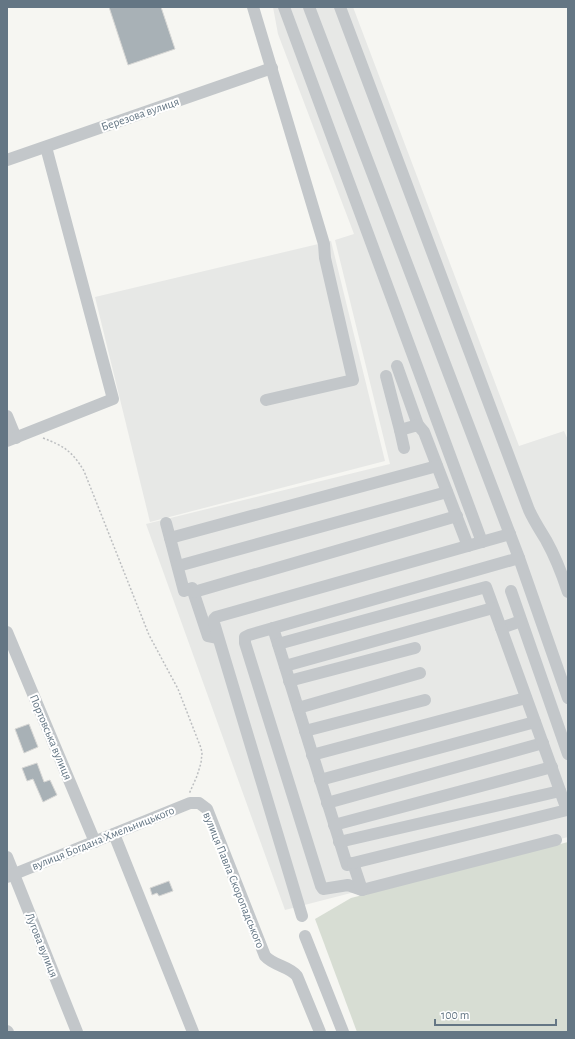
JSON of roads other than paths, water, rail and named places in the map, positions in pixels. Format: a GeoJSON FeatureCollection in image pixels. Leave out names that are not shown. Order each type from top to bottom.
{"type":"FeatureCollection","features":[{"type":"Feature","properties":{"kind":"street"},"geometry":{"type":"LineString","coordinates":[[253,7],[319,225],[324,244],[325,258],[353,380],[266,400]]}},
{"type":"Feature","properties":{"kind":"street"},"geometry":{"type":"LineString","coordinates":[[284,7],[482,542]]}},
{"type":"Feature","properties":{"kind":"street"},"geometry":{"type":"LineString","coordinates":[[309,7],[519,558],[568,698]]}},
{"type":"Feature","properties":{"kind":"street"},"geometry":{"type":"LineString","coordinates":[[340,7],[529,510],[536,526],[546,540],[568,592]]}},
{"type":"Feature","properties":{"kind":"street","name":"Березова вулиця"},"geometry":{"type":"LineString","coordinates":[[7,160],[272,68]]}},
{"type":"Feature","properties":{"kind":"street"},"geometry":{"type":"LineString","coordinates":[[7,416],[11,439],[113,399],[46,147]]}},
{"type":"Feature","properties":{"kind":"street"},"geometry":{"type":"LineString","coordinates":[[397,366],[418,425],[424,432],[468,546]]}},
{"type":"Feature","properties":{"kind":"street"},"geometry":{"type":"LineString","coordinates":[[386,376],[404,448]]}},
{"type":"Feature","properties":{"kind":"street"},"geometry":{"type":"LineString","coordinates":[[400,430],[418,425]]}},
{"type":"Feature","properties":{"kind":"street"},"geometry":{"type":"LineString","coordinates":[[170,538],[437,466]]}},
{"type":"Feature","properties":{"kind":"street"},"geometry":{"type":"LineString","coordinates":[[178,566],[447,492]]}},
{"type":"Feature","properties":{"kind":"street"},"geometry":{"type":"LineString","coordinates":[[194,592],[456,516]]}},
{"type":"Feature","properties":{"kind":"street"},"geometry":{"type":"LineString","coordinates":[[166,523],[184,591],[192,588],[208,636],[218,638]]}},
{"type":"Feature","properties":{"kind":"street"},"geometry":{"type":"LineString","coordinates":[[302,916],[218,638],[214,620],[216,617],[510,534]]}},
{"type":"Feature","properties":{"kind":"street"},"geometry":{"type":"LineString","coordinates":[[519,558],[273,628],[245,637],[245,643],[323,889],[348,885],[362,890],[556,840]]}},
{"type":"Feature","properties":{"kind":"street"},"geometry":{"type":"LineString","coordinates":[[273,628],[346,865],[567,810],[486,587],[278,644]]}},
{"type":"Feature","properties":{"kind":"street"},"geometry":{"type":"LineString","coordinates":[[327,803],[545,748],[566,750],[511,591]]}},
{"type":"Feature","properties":{"kind":"street"},"geometry":{"type":"LineString","coordinates":[[285,666],[493,608]]}},
{"type":"Feature","properties":{"kind":"street"},"geometry":{"type":"LineString","coordinates":[[501,628],[521,621]]}},
{"type":"Feature","properties":{"kind":"street","name":"Портовська вулиця"},"geometry":{"type":"LineString","coordinates":[[7,632],[95,842]]}},
{"type":"Feature","properties":{"kind":"street"},"geometry":{"type":"LineString","coordinates":[[289,681],[415,648]]}},
{"type":"Feature","properties":{"kind":"street"},"geometry":{"type":"LineString","coordinates":[[298,708],[420,673]]}},
{"type":"Feature","properties":{"kind":"street"},"geometry":{"type":"LineString","coordinates":[[312,755],[526,698]]}},
{"type":"Feature","properties":{"kind":"street"},"geometry":{"type":"LineString","coordinates":[[305,731],[425,700]]}},
{"type":"Feature","properties":{"kind":"street"},"geometry":{"type":"LineString","coordinates":[[320,780],[535,722]]}},
{"type":"Feature","properties":{"kind":"street"},"geometry":{"type":"LineString","coordinates":[[334,825],[552,767]]}},
{"type":"Feature","properties":{"kind":"street"},"geometry":{"type":"LineString","coordinates":[[339,842],[560,790]]}},
{"type":"Feature","properties":{"kind":"street","name":"вулиця Богдана Хмельницького"},"geometry":{"type":"LineString","coordinates":[[10,876],[195,803]]}},
{"type":"Feature","properties":{"kind":"street","name":"вулиця Павла Скоропадського"},"geometry":{"type":"LineString","coordinates":[[195,803],[207,809],[265,956],[269,960],[294,972],[297,976],[320,1032]]}},
{"type":"Feature","properties":{"kind":"street"},"geometry":{"type":"LineString","coordinates":[[114,834],[193,1032]]}},
{"type":"Feature","properties":{"kind":"street","name":"Лугова вулиця"},"geometry":{"type":"LineString","coordinates":[[7,857],[10,876],[77,1032]]}},
{"type":"Feature","properties":{"kind":"street"},"geometry":{"type":"LineString","coordinates":[[353,863],[362,890]]}},
{"type":"Feature","properties":{"kind":"street"},"geometry":{"type":"LineString","coordinates":[[305,936],[343,1032]]}}]}
